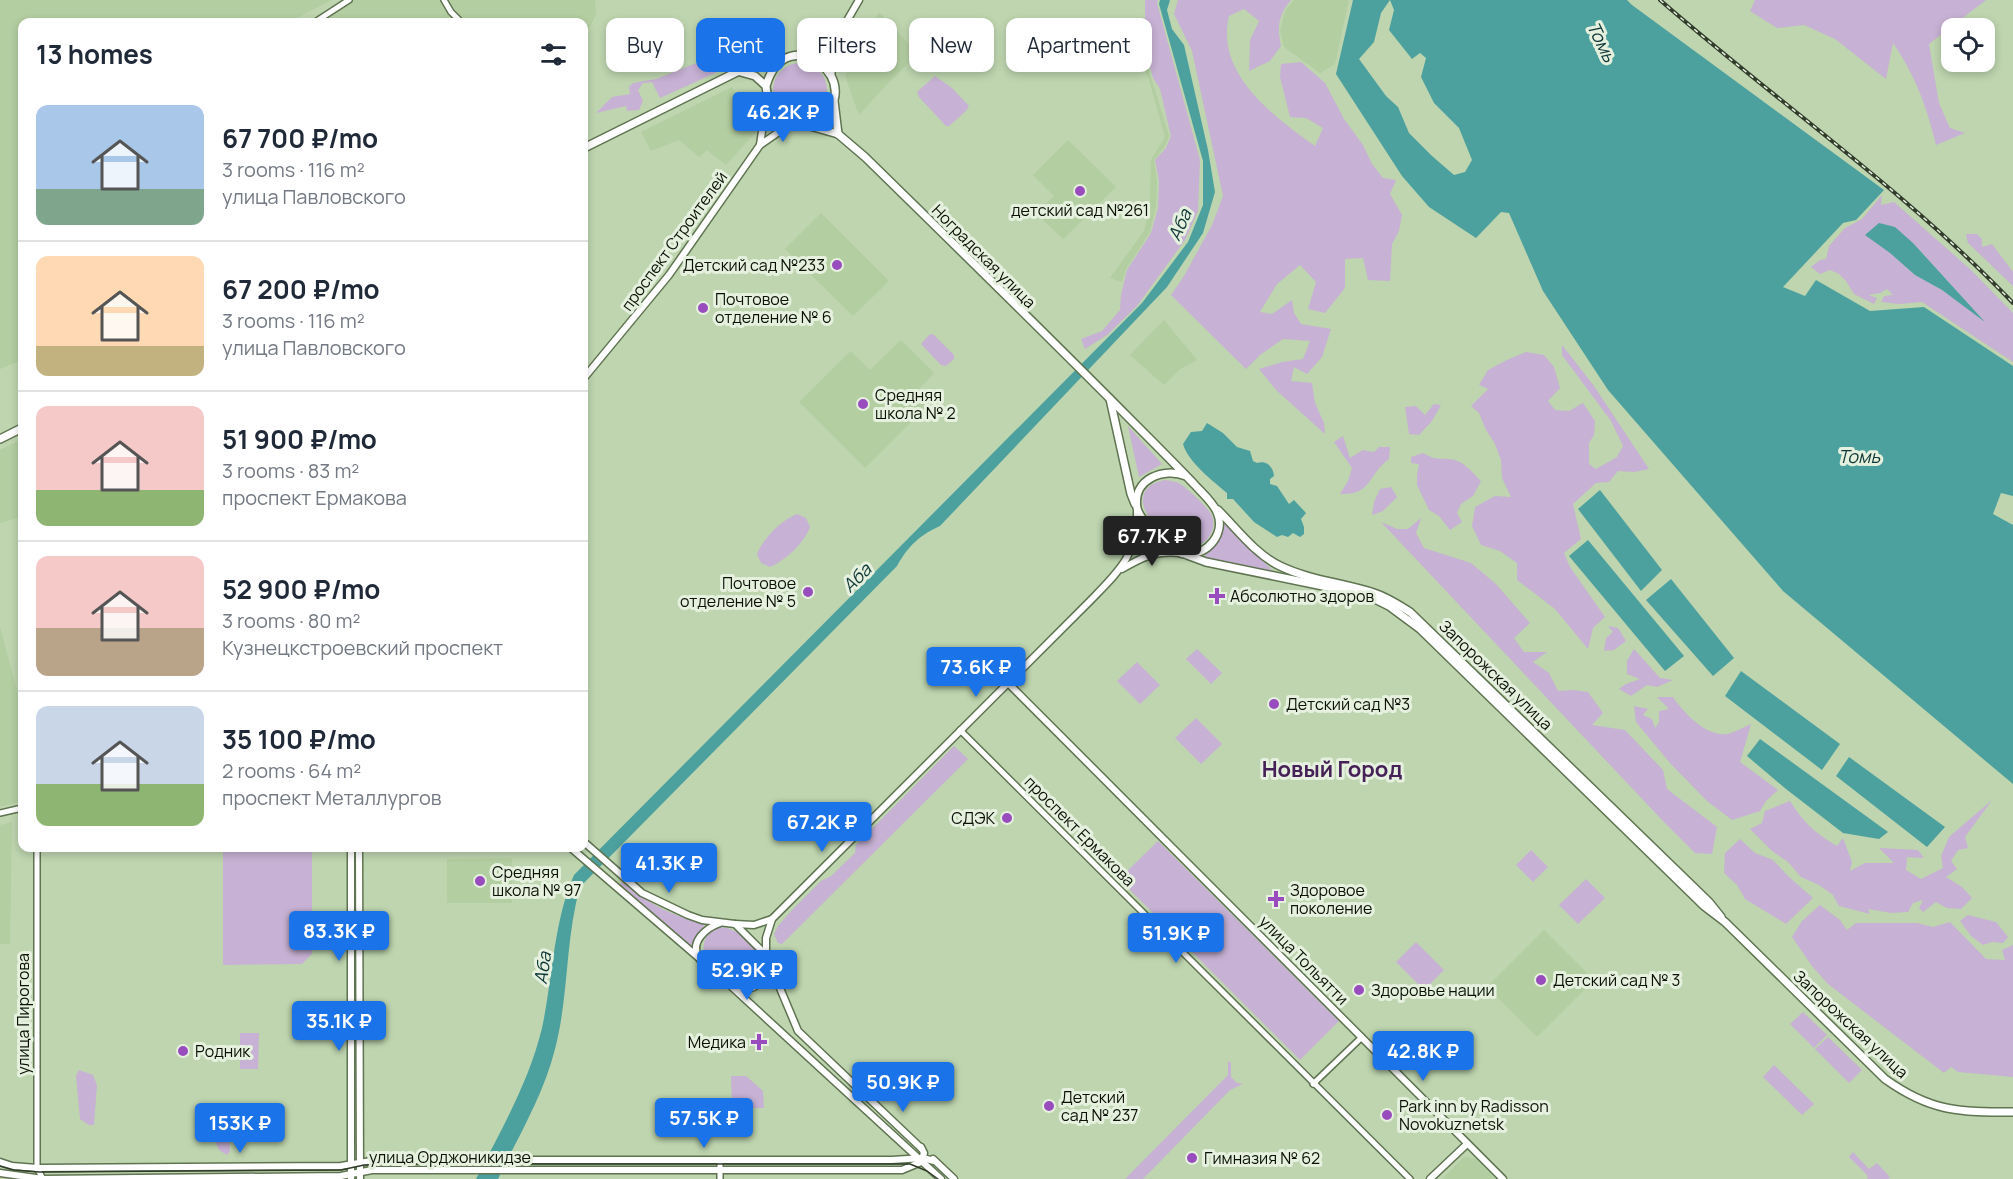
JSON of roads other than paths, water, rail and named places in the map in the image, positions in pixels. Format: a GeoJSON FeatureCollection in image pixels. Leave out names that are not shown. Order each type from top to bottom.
{"type":"FeatureCollection","features":[{"type":"Feature","properties":{"kind":"main road"},"geometry":{"type":"LineString","coordinates":[[849,18],[859,0]]}},
{"type":"Feature","properties":{"kind":"main road"},"geometry":{"type":"LineString","coordinates":[[588,144],[735,72]]}},
{"type":"Feature","properties":{"kind":"main road"},"geometry":{"type":"LineString","coordinates":[[740,72],[754,76],[766,86]]}},
{"type":"Feature","properties":{"kind":"main road"},"geometry":{"type":"LineString","coordinates":[[760,145],[767,97],[766,86],[771,72]]}},
{"type":"Feature","properties":{"kind":"main road"},"geometry":{"type":"LineString","coordinates":[[767,97],[777,115],[786,121],[838,134],[834,86],[828,72]]}},
{"type":"Feature","properties":{"kind":"main road"},"geometry":{"type":"LineString","coordinates":[[831,76],[832,72]]}},
{"type":"Feature","properties":{"kind":"main road"},"geometry":{"type":"LineString","coordinates":[[760,145],[783,129],[814,121],[830,107],[834,97]]}},
{"type":"Feature","properties":{"kind":"main road","name":"Ноградская улица"},"geometry":{"type":"LineString","coordinates":[[838,134],[874,165],[1186,476]]}},
{"type":"Feature","properties":{"kind":"main road","name":"проспект Строителей"},"geometry":{"type":"LineString","coordinates":[[588,373],[669,275],[760,145]]}},
{"type":"Feature","properties":{"kind":"main road"},"geometry":{"type":"LineString","coordinates":[[1110,399],[1131,494],[1137,510],[1155,532],[1183,554]]}},
{"type":"Feature","properties":{"kind":"main road"},"geometry":{"type":"LineString","coordinates":[[0,439],[18,430]]}},
{"type":"Feature","properties":{"kind":"main road"},"geometry":{"type":"LineString","coordinates":[[588,846],[637,890],[659,903],[688,915],[720,923],[754,925],[772,918],[960,730],[1010,684],[1122,569],[1135,543],[1137,498],[1146,482],[1156,474],[1167,472],[1186,476],[1212,504],[1218,514],[1220,524],[1215,540],[1204,550],[1183,554],[1161,552],[1149,555],[1122,569]]}},
{"type":"Feature","properties":{"kind":"main road","name":"Запорожская улица"},"geometry":{"type":"LineString","coordinates":[[1212,504],[1261,554],[1280,566],[1375,593],[1410,612],[1709,902],[1725,922],[1879,1074],[1905,1093],[1945,1109],[1963,1112],[2013,1112]]}},
{"type":"Feature","properties":{"kind":"main road","name":"Запорожская улица"},"geometry":{"type":"LineString","coordinates":[[1183,554],[1206,562],[1373,598],[1398,612],[1420,629],[1704,906],[1725,922]]}},
{"type":"Feature","properties":{"kind":"main road","name":"улица Тольятти"},"geometry":{"type":"LineString","coordinates":[[1010,684],[1503,1179]]}},
{"type":"Feature","properties":{"kind":"main road"},"geometry":{"type":"LineString","coordinates":[[351,852],[351,1177]]}},
{"type":"Feature","properties":{"kind":"main road"},"geometry":{"type":"LineString","coordinates":[[359,852],[360,1179]]}},
{"type":"Feature","properties":{"kind":"main road"},"geometry":{"type":"LineString","coordinates":[[577,852],[731,986],[941,1179]]}},
{"type":"Feature","properties":{"kind":"main road"},"geometry":{"type":"LineString","coordinates":[[731,986],[743,989],[756,985],[766,974],[766,938],[772,918]]}},
{"type":"Feature","properties":{"kind":"main road"},"geometry":{"type":"LineString","coordinates":[[699,959],[697,951],[700,938],[705,930],[720,923]]}},
{"type":"Feature","properties":{"kind":"main road"},"geometry":{"type":"LineString","coordinates":[[735,924],[767,957],[795,1026],[802,1035],[954,1179]]}},
{"type":"Feature","properties":{"kind":"main road"},"geometry":{"type":"LineString","coordinates":[[898,1160],[905,1152],[900,1142]]}},
{"type":"Feature","properties":{"kind":"main road"},"geometry":{"type":"LineString","coordinates":[[1431,1179],[1467,1144]]}},
{"type":"Feature","properties":{"kind":"main road"},"geometry":{"type":"LineString","coordinates":[[921,1147],[924,1153],[921,1159]]}},
{"type":"Feature","properties":{"kind":"main road"},"geometry":{"type":"LineString","coordinates":[[921,1159],[934,1161]]}},
{"type":"Feature","properties":{"kind":"main road","name":"улица Орджоникидзе"},"geometry":{"type":"LineString","coordinates":[[0,1162],[12,1166],[37,1168],[341,1166],[360,1162],[475,1160],[921,1159]]}},
{"type":"Feature","properties":{"kind":"main road","name":"улица Орджоникидзе"},"geometry":{"type":"LineString","coordinates":[[0,1173],[44,1179],[351,1177],[360,1171],[902,1170],[913,1166],[921,1159]]}},
{"type":"Feature","properties":{"kind":"main road"},"geometry":{"type":"LineString","coordinates":[[913,1166],[929,1168]]}},
{"type":"Feature","properties":{"kind":"street"},"geometry":{"type":"LineString","coordinates":[[321,18],[349,0]]}},
{"type":"Feature","properties":{"kind":"street"},"geometry":{"type":"LineString","coordinates":[[444,0],[456,18]]}},
{"type":"Feature","properties":{"kind":"street","name":"проспект Ермакова"},"geometry":{"type":"LineString","coordinates":[[960,730],[1410,1179]]}},
{"type":"Feature","properties":{"kind":"street"},"geometry":{"type":"LineString","coordinates":[[0,813],[18,809]]}},
{"type":"Feature","properties":{"kind":"street","name":"улица Пирогова"},"geometry":{"type":"LineString","coordinates":[[37,852],[37,1168]]}},
{"type":"Feature","properties":{"kind":"street"},"geometry":{"type":"LineString","coordinates":[[1313,1084],[1362,1037]]}},
{"type":"Feature","properties":{"kind":"street"},"geometry":{"type":"LineString","coordinates":[[720,1161],[720,1179]]}},
{"type":"Feature","properties":{"kind":"street"},"geometry":{"type":"LineString","coordinates":[[37,1168],[44,1179]]}},
{"type":"Feature","properties":{"kind":"water","name":"Аба"},"geometry":{"type":"Polygon","coordinates":[[[1160,0],[1170,0],[1167,10],[1172,29],[1184,45],[1208,150],[1215,192],[1203,233],[1167,287],[940,526],[915,542],[897,566],[580,887],[572,927],[563,1009],[550,1066],[537,1099],[498,1179],[476,1179],[514,1105],[530,1067],[546,1009],[562,912],[574,875],[1142,303],[1188,242],[1203,205],[1203,161],[1159,4],[1160,0]]]}},
{"type":"Feature","properties":{"kind":"water","name":"Томь"},"geometry":{"type":"Polygon","coordinates":[[[1353,0],[1390,0],[1627,0],[1884,190],[1856,220],[1843,223],[1783,287],[1805,296],[1816,280],[1870,311],[1924,307],[2013,366],[2013,496],[2001,493],[1993,514],[2013,525],[2013,784],[1783,591],[1608,390],[1543,291],[1509,213],[1501,212],[1476,238],[1429,207],[1402,176],[1336,74],[1353,0]],[[1390,0],[1381,13],[1374,42],[1359,59],[1386,96],[1398,107],[1409,133],[1454,175],[1465,172],[1472,160],[1459,128],[1434,103],[1421,77],[1426,58],[1420,53],[1412,59],[1389,30],[1394,10],[1390,0]]]}},
{"type":"Feature","properties":{"kind":"water"},"geometry":{"type":"Polygon","coordinates":[[[1879,223],[1895,227],[1913,243],[1985,322],[1942,290],[1915,275],[1865,235],[1879,223]]]}},
{"type":"Feature","properties":{"kind":"water"},"geometry":{"type":"Polygon","coordinates":[[[1207,423],[1223,433],[1237,447],[1250,451],[1253,461],[1266,463],[1271,467],[1274,476],[1270,479],[1270,484],[1277,486],[1289,504],[1294,500],[1306,513],[1301,519],[1304,534],[1300,537],[1293,533],[1288,537],[1282,535],[1277,537],[1254,522],[1233,499],[1227,499],[1227,493],[1195,464],[1183,444],[1191,432],[1202,431],[1207,423]]]}},
{"type":"Feature","properties":{"kind":"water"},"geometry":{"type":"Polygon","coordinates":[[[1600,490],[1662,570],[1641,591],[1578,509],[1600,490]]]}},
{"type":"Feature","properties":{"kind":"water"},"geometry":{"type":"Polygon","coordinates":[[[1588,540],[1684,656],[1665,671],[1569,556],[1588,540]]]}},
{"type":"Feature","properties":{"kind":"water"},"geometry":{"type":"Polygon","coordinates":[[[1671,579],[1734,658],[1713,676],[1646,600],[1671,579]]]}},
{"type":"Feature","properties":{"kind":"water"},"geometry":{"type":"Polygon","coordinates":[[[1741,671],[1840,744],[1822,770],[1725,696],[1741,671]]]}},
{"type":"Feature","properties":{"kind":"water"},"geometry":{"type":"Polygon","coordinates":[[[1760,739],[1888,832],[1879,839],[1843,833],[1747,756],[1760,739]]]}},
{"type":"Feature","properties":{"kind":"water"},"geometry":{"type":"Polygon","coordinates":[[[1849,757],[1945,827],[1927,847],[1836,776],[1849,757]]]}},
{"type":"Feature","properties":{"kind":"tram line"},"geometry":{"type":"LineString","coordinates":[[0,1166],[14,1170],[39,1172],[341,1170],[364,1165],[387,1164],[910,1164],[927,1171],[938,1179]]}},
{"type":"Feature","properties":{"kind":"railway"},"geometry":{"type":"LineString","coordinates":[[1660,0],[1885,184],[1929,222],[2013,303]]}},
{"type":"Feature","properties":{"kind":"place","name":"детский сад №261"},"geometry":{"type":"Point","coordinates":[1080,191]}},
{"type":"Feature","properties":{"kind":"place","name":"Детский сад №233"},"geometry":{"type":"Point","coordinates":[837,265]}},
{"type":"Feature","properties":{"kind":"place","name":"Почтовое отделение № 6"},"geometry":{"type":"Point","coordinates":[703,308]}},
{"type":"Feature","properties":{"kind":"place","name":"Средняя школа № 2"},"geometry":{"type":"Point","coordinates":[863,404]}},
{"type":"Feature","properties":{"kind":"place","name":"Почтовое отделение № 5"},"geometry":{"type":"Point","coordinates":[808,592]}},
{"type":"Feature","properties":{"kind":"place","name":"Абсолютно здоров"},"geometry":{"type":"Point","coordinates":[1217,596]}},
{"type":"Feature","properties":{"kind":"place","name":"Детский сад №3"},"geometry":{"type":"Point","coordinates":[1274,704]}},
{"type":"Feature","properties":{"kind":"place","name":"СДЭК"},"geometry":{"type":"Point","coordinates":[1007,818]}},
{"type":"Feature","properties":{"kind":"place","name":"Средняя школа № 97"},"geometry":{"type":"Point","coordinates":[480,881]}},
{"type":"Feature","properties":{"kind":"place","name":"Здоровое поколение"},"geometry":{"type":"Point","coordinates":[1276,899]}},
{"type":"Feature","properties":{"kind":"place","name":"Детский сад № 3"},"geometry":{"type":"Point","coordinates":[1541,980]}},
{"type":"Feature","properties":{"kind":"place","name":"Здоровье нации"},"geometry":{"type":"Point","coordinates":[1359,990]}},
{"type":"Feature","properties":{"kind":"place","name":"Медика"},"geometry":{"type":"Point","coordinates":[759,1042]}},
{"type":"Feature","properties":{"kind":"place","name":"Родник"},"geometry":{"type":"Point","coordinates":[183,1051]}},
{"type":"Feature","properties":{"kind":"place","name":"Детский сад № 237"},"geometry":{"type":"Point","coordinates":[1049,1106]}},
{"type":"Feature","properties":{"kind":"place","name":"Park inn by Radisson Novokuznetsk"},"geometry":{"type":"Point","coordinates":[1387,1115]}},
{"type":"Feature","properties":{"kind":"place","name":"Гимназия № 62"},"geometry":{"type":"Point","coordinates":[1192,1158]}},
{"type":"Feature","properties":{"kind":"district","name":"Новый Город"},"geometry":{"type":"Point","coordinates":[1332,769]}}]}
